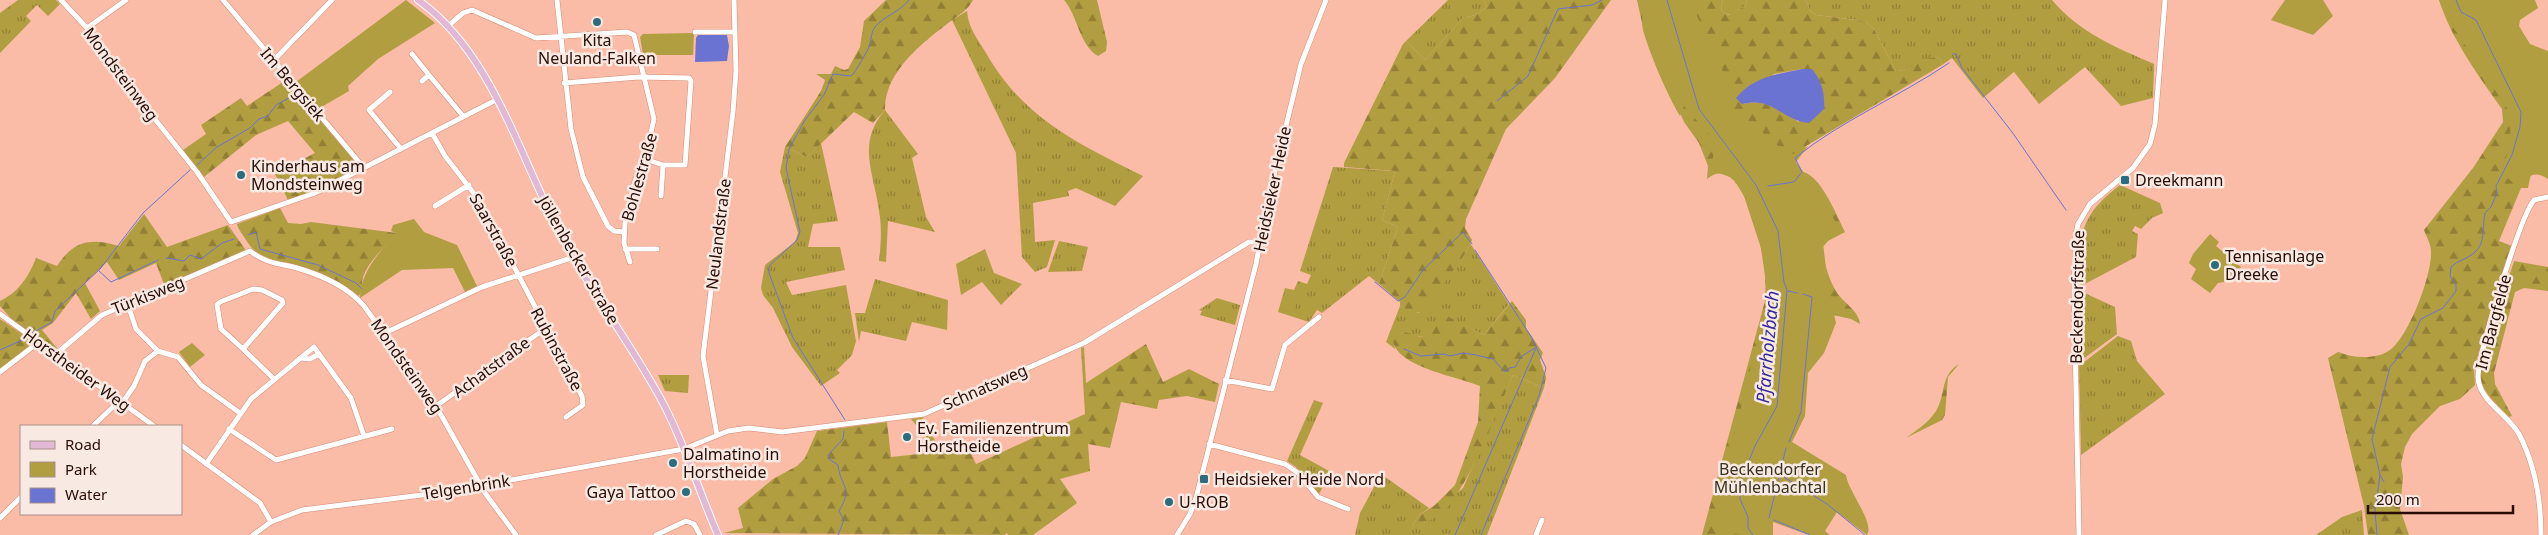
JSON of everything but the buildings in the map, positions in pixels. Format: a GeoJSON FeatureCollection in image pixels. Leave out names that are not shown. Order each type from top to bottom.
{"type":"FeatureCollection","features":[{"type":"Feature","properties":{"kind":"main road","name":"Jöllenbecker Straße"},"geometry":{"type":"LineString","coordinates":[[418,0],[448,26],[467,48],[496,100],[541,196],[574,257],[667,410],[718,535]]}},
{"type":"Feature","properties":{"kind":"street","name":"Mondsteinweg"},"geometry":{"type":"LineString","coordinates":[[61,0],[87,28],[150,113],[197,172],[231,222],[315,193],[364,168]]}},
{"type":"Feature","properties":{"kind":"street"},"geometry":{"type":"LineString","coordinates":[[87,28],[126,0]]}},
{"type":"Feature","properties":{"kind":"street","name":"Im Bergsiek"},"geometry":{"type":"LineString","coordinates":[[223,0],[364,168]]}},
{"type":"Feature","properties":{"kind":"street"},"geometry":{"type":"LineString","coordinates":[[273,61],[332,0]]}},
{"type":"Feature","properties":{"kind":"street"},"geometry":{"type":"LineString","coordinates":[[557,0],[568,116],[583,177],[608,226],[614,231],[624,232]]}},
{"type":"Feature","properties":{"kind":"street","name":"Neulandstraße"},"geometry":{"type":"LineString","coordinates":[[717,434],[703,356],[733,112],[736,71],[734,0]]}},
{"type":"Feature","properties":{"kind":"street","name":"Heidsieker Heide"},"geometry":{"type":"LineString","coordinates":[[1177,535],[1193,504],[1256,264],[1259,242],[1301,64],[1326,0]]}},
{"type":"Feature","properties":{"kind":"street","name":"Beckendorfstraße"},"geometry":{"type":"LineString","coordinates":[[2080,535],[2074,291],[2076,234],[2078,224],[2090,204],[2133,168],[2150,144],[2155,124],[2165,0]]}},
{"type":"Feature","properties":{"kind":"street","name":"Bohlestraße"},"geometry":{"type":"LineString","coordinates":[[448,26],[463,13],[472,10],[531,37],[560,38],[632,33],[636,39],[654,119],[652,131],[634,184],[624,232],[630,262]]}},
{"type":"Feature","properties":{"kind":"street"},"geometry":{"type":"LineString","coordinates":[[695,32],[735,32]]}},
{"type":"Feature","properties":{"kind":"street"},"geometry":{"type":"LineString","coordinates":[[412,54],[463,116]]}},
{"type":"Feature","properties":{"kind":"street"},"geometry":{"type":"LineString","coordinates":[[422,81],[430,75]]}},
{"type":"Feature","properties":{"kind":"street"},"geometry":{"type":"LineString","coordinates":[[564,83],[686,76],[691,81],[686,165],[663,165],[642,158]]}},
{"type":"Feature","properties":{"kind":"street"},"geometry":{"type":"LineString","coordinates":[[390,92],[368,110],[401,149]]}},
{"type":"Feature","properties":{"kind":"street"},"geometry":{"type":"LineString","coordinates":[[364,168],[496,100]]}},
{"type":"Feature","properties":{"kind":"street","name":"Saarstraße"},"geometry":{"type":"LineString","coordinates":[[432,133],[445,156],[469,185],[496,230],[519,276]]}},
{"type":"Feature","properties":{"kind":"street"},"geometry":{"type":"LineString","coordinates":[[661,196],[663,165]]}},
{"type":"Feature","properties":{"kind":"street","name":"Saarstraße"},"geometry":{"type":"LineString","coordinates":[[435,206],[469,185]]}},
{"type":"Feature","properties":{"kind":"street","name":"Im Bargfelde"},"geometry":{"type":"LineString","coordinates":[[2541,535],[2539,493],[2520,436],[2514,426],[2481,391],[2478,376],[2506,272],[2527,212],[2534,200],[2548,197]]}},
{"type":"Feature","properties":{"kind":"street","name":"Schnatsweg"},"geometry":{"type":"LineString","coordinates":[[684,449],[717,434],[749,428],[782,432],[927,412],[1084,344],[1249,242],[1259,242]]}},
{"type":"Feature","properties":{"kind":"street"},"geometry":{"type":"LineString","coordinates":[[626,249],[657,248]]}},
{"type":"Feature","properties":{"kind":"street","name":"Mondsteinweg"},"geometry":{"type":"LineString","coordinates":[[250,252],[272,264],[311,272],[358,298],[436,406],[481,486],[516,535]]}},
{"type":"Feature","properties":{"kind":"street","name":"Türkisweg"},"geometry":{"type":"LineString","coordinates":[[56,354],[106,312],[128,305],[250,252]]}},
{"type":"Feature","properties":{"kind":"street"},"geometry":{"type":"LineString","coordinates":[[385,333],[470,292],[574,257]]}},
{"type":"Feature","properties":{"kind":"street","name":"Rubinstraße"},"geometry":{"type":"LineString","coordinates":[[519,276],[583,399],[580,409],[566,416]]}},
{"type":"Feature","properties":{"kind":"street"},"geometry":{"type":"LineString","coordinates":[[243,349],[283,304],[282,300],[262,290],[253,290],[218,303],[221,329],[274,379]]}},
{"type":"Feature","properties":{"kind":"street"},"geometry":{"type":"LineString","coordinates":[[128,305],[136,329],[158,351],[178,357],[202,385],[240,413]]}},
{"type":"Feature","properties":{"kind":"street","name":"Horstheider Weg"},"geometry":{"type":"LineString","coordinates":[[0,314],[153,425]]}},
{"type":"Feature","properties":{"kind":"street"},"geometry":{"type":"LineString","coordinates":[[1225,380],[1272,390],[1285,344],[1319,317]]}},
{"type":"Feature","properties":{"kind":"street","name":"Achatstraße"},"geometry":{"type":"LineString","coordinates":[[436,406],[546,328]]}},
{"type":"Feature","properties":{"kind":"street"},"geometry":{"type":"LineString","coordinates":[[0,372],[39,342]]}},
{"type":"Feature","properties":{"kind":"street"},"geometry":{"type":"LineString","coordinates":[[94,425],[121,401],[134,386],[145,361],[158,351]]}},
{"type":"Feature","properties":{"kind":"street"},"geometry":{"type":"LineString","coordinates":[[206,464],[240,413],[255,395],[300,358],[310,360],[319,354],[351,398],[364,436]]}},
{"type":"Feature","properties":{"kind":"street"},"geometry":{"type":"LineString","coordinates":[[229,429],[276,460],[392,429]]}},
{"type":"Feature","properties":{"kind":"street"},"geometry":{"type":"LineString","coordinates":[[1209,444],[1285,464],[1298,473],[1318,498],[1348,509]]}},
{"type":"Feature","properties":{"kind":"street"},"geometry":{"type":"LineString","coordinates":[[182,447],[260,503],[271,522]]}},
{"type":"Feature","properties":{"kind":"street","name":"Telgenbrink"},"geometry":{"type":"LineString","coordinates":[[253,535],[271,522],[286,515],[313,508],[438,493],[684,449]]}},
{"type":"Feature","properties":{"kind":"street"},"geometry":{"type":"LineString","coordinates":[[0,518],[20,498]]}},
{"type":"Feature","properties":{"kind":"street"},"geometry":{"type":"LineString","coordinates":[[1536,535],[1542,520]]}},
{"type":"Feature","properties":{"kind":"street"},"geometry":{"type":"LineString","coordinates":[[656,535],[686,521],[694,524],[700,535]]}},
{"type":"Feature","properties":{"kind":"green space"},"geometry":{"type":"Polygon","coordinates":[[[18,0],[56,0],[60,4],[48,16],[37,5],[26,16],[31,21],[0,53],[0,13],[18,0]]]}},
{"type":"Feature","properties":{"kind":"green space"},"geometry":{"type":"Polygon","coordinates":[[[406,0],[435,23],[378,59],[348,86],[349,91],[318,109],[296,82],[406,0]]]}},
{"type":"Feature","properties":{"kind":"green space"},"geometry":{"type":"Polygon","coordinates":[[[886,0],[973,0],[966,9],[929,38],[907,59],[891,83],[886,96],[885,110],[873,123],[854,112],[807,157],[785,147],[821,91],[825,80],[816,74],[831,74],[835,66],[844,70],[848,69],[860,47],[864,21],[886,0]]]}},
{"type":"Feature","properties":{"kind":"green space"},"geometry":{"type":"Polygon","coordinates":[[[1064,0],[1097,0],[1107,42],[1106,51],[1098,56],[1087,45],[1073,14],[1064,0]]]}},
{"type":"Feature","properties":{"kind":"green space"},"geometry":{"type":"Polygon","coordinates":[[[1448,0],[1484,0],[1487,7],[1475,15],[1462,19],[1425,60],[1406,41],[1448,0]]]}},
{"type":"Feature","properties":{"kind":"green space"},"geometry":{"type":"Polygon","coordinates":[[[1484,0],[1611,0],[1555,78],[1506,129],[1466,219],[1465,228],[1472,240],[1467,251],[1425,310],[1413,312],[1400,306],[1400,302],[1379,284],[1398,227],[1382,220],[1395,171],[1344,167],[1344,163],[1403,44],[1406,41],[1425,60],[1462,19],[1475,15],[1487,7],[1484,0]]]}},
{"type":"Feature","properties":{"kind":"green space"},"geometry":{"type":"Polygon","coordinates":[[[1637,0],[1651,0],[1771,214],[1754,535],[1702,535],[1766,297],[1762,251],[1747,202],[1739,187],[1730,177],[1719,174],[1707,179],[1708,166],[1699,143],[1684,122],[1644,32],[1637,0]]]}},
{"type":"Feature","properties":{"kind":"green space","name":"Beckendorfer Mühlenbachtal"},"geometry":{"type":"Polygon","coordinates":[[[1640,0],[1699,0],[1697,16],[1722,69],[1733,108],[1788,154],[1793,154],[1808,146],[1796,162],[1824,200],[1836,223],[1826,230],[1823,243],[1829,293],[1836,323],[1824,353],[1808,373],[1805,416],[1792,442],[1846,475],[1867,523],[1867,535],[1837,512],[1825,531],[1830,535],[1809,535],[1773,522],[1773,535],[1744,535],[1712,528],[1765,308],[1766,283],[1761,248],[1744,196],[1733,178],[1716,172],[1713,159],[1720,147],[1684,106],[1680,116],[1675,107],[1659,74],[1646,40],[1640,0]]]}},
{"type":"Feature","properties":{"kind":"green space"},"geometry":{"type":"Polygon","coordinates":[[[1685,0],[1723,0],[1721,5],[1722,12],[1729,15],[1745,6],[1747,0],[1806,0],[1810,11],[1816,15],[1865,21],[1874,29],[1896,71],[1934,57],[1940,58],[1942,65],[1806,146],[1798,156],[1797,161],[1754,151],[1684,13],[1685,0]],[[1802,69],[1774,74],[1742,104],[1758,103],[1772,106],[1799,122],[1802,69]]]}},
{"type":"Feature","properties":{"kind":"green space"},"geometry":{"type":"Polygon","coordinates":[[[1723,0],[1747,0],[1745,6],[1730,15],[1722,12],[1721,5],[1723,0]]]}},
{"type":"Feature","properties":{"kind":"green space"},"geometry":{"type":"Polygon","coordinates":[[[1806,0],[2052,0],[2074,22],[2086,30],[2112,45],[2154,64],[2153,98],[2121,106],[2085,67],[2039,104],[2014,72],[1983,98],[1952,58],[1942,65],[1940,58],[1934,58],[1923,61],[1908,69],[1896,71],[1874,29],[1865,21],[1816,15],[1810,11],[1806,0]]]}},
{"type":"Feature","properties":{"kind":"green space"},"geometry":{"type":"Polygon","coordinates":[[[2285,0],[2323,0],[2333,16],[2313,35],[2271,20],[2285,0]]]}},
{"type":"Feature","properties":{"kind":"green space"},"geometry":{"type":"Polygon","coordinates":[[[2439,0],[2462,0],[2470,12],[2532,169],[2528,188],[2521,188],[2499,241],[2512,246],[2474,368],[2475,385],[2460,399],[2440,406],[2412,434],[2405,447],[2401,464],[2403,477],[2400,509],[2409,535],[2368,535],[2364,506],[2328,358],[2338,352],[2350,356],[2371,357],[2390,350],[2397,343],[2412,319],[2428,275],[2431,249],[2424,230],[2473,168],[2503,122],[2502,109],[2458,43],[2439,0]]]}},
{"type":"Feature","properties":{"kind":"green space"},"geometry":{"type":"Polygon","coordinates":[[[2439,0],[2535,0],[2538,8],[2520,20],[2519,26],[2530,44],[2548,51],[2548,179],[2535,174],[2529,177],[2520,188],[2501,173],[2510,141],[2507,108],[2449,21],[2439,0]]]}},
{"type":"Feature","properties":{"kind":"green space"},"geometry":{"type":"Polygon","coordinates":[[[967,11],[974,33],[1001,76],[1035,112],[1075,140],[1143,176],[1115,206],[1076,188],[1068,191],[1069,196],[1033,203],[1035,242],[1055,240],[1047,267],[1035,272],[1022,257],[1016,153],[952,20],[967,11]]]}},
{"type":"Feature","properties":{"kind":"green space"},"geometry":{"type":"Polygon","coordinates":[[[694,33],[693,55],[643,55],[640,37],[643,34],[694,33]]]}},
{"type":"Feature","properties":{"kind":"green space"},"geometry":{"type":"Polygon","coordinates":[[[286,80],[358,164],[357,168],[311,192],[288,200],[275,174],[315,153],[288,121],[256,135],[204,177],[183,150],[206,134],[201,125],[241,98],[247,106],[286,80]]]}},
{"type":"Feature","properties":{"kind":"green space"},"geometry":{"type":"Polygon","coordinates":[[[885,110],[918,154],[912,158],[926,217],[935,232],[888,221],[886,262],[879,261],[881,223],[869,159],[871,135],[876,123],[885,110]]]}},
{"type":"Feature","properties":{"kind":"green space"},"geometry":{"type":"Polygon","coordinates":[[[821,143],[838,221],[813,224],[808,247],[840,247],[845,270],[786,282],[792,295],[846,285],[856,341],[852,355],[837,370],[840,373],[821,386],[792,347],[761,288],[765,265],[795,242],[798,233],[780,172],[785,147],[807,157],[821,143]]]}},
{"type":"Feature","properties":{"kind":"green space"},"geometry":{"type":"Polygon","coordinates":[[[1333,167],[1395,171],[1382,220],[1398,227],[1379,284],[1369,276],[1322,313],[1317,310],[1309,322],[1278,312],[1285,288],[1294,290],[1298,281],[1307,284],[1311,275],[1300,271],[1333,167]]]}},
{"type":"Feature","properties":{"kind":"green space"},"geometry":{"type":"Polygon","coordinates":[[[1804,172],[1811,176],[1823,189],[1845,232],[1828,241],[1822,248],[1827,271],[1837,293],[1857,315],[1860,324],[1851,319],[1833,315],[1796,173],[1804,172]]]}},
{"type":"Feature","properties":{"kind":"green space"},"geometry":{"type":"Polygon","coordinates":[[[2120,185],[2160,203],[2163,213],[2152,218],[2141,229],[2135,226],[2132,231],[2138,234],[2136,257],[2081,286],[2079,284],[2080,253],[2084,228],[2096,207],[2120,185]]]}},
{"type":"Feature","properties":{"kind":"green space"},"geometry":{"type":"Polygon","coordinates":[[[280,208],[288,223],[301,224],[311,222],[397,233],[369,265],[363,277],[359,296],[321,273],[268,259],[253,249],[237,224],[280,208]]]}},
{"type":"Feature","properties":{"kind":"green space"},"geometry":{"type":"Polygon","coordinates":[[[144,214],[167,247],[228,225],[245,249],[244,252],[165,287],[156,263],[119,280],[107,262],[85,283],[100,311],[91,319],[76,293],[53,323],[42,330],[57,348],[54,350],[14,322],[0,306],[0,301],[22,283],[36,258],[57,266],[70,251],[84,243],[100,242],[119,246],[144,214]]]}},
{"type":"Feature","properties":{"kind":"green space"},"geometry":{"type":"Polygon","coordinates":[[[414,219],[424,232],[457,245],[477,286],[465,292],[453,268],[402,270],[360,298],[363,280],[367,271],[396,233],[391,231],[393,225],[414,219]]]}},
{"type":"Feature","properties":{"kind":"green space","name":"Tennisanlage Dreeke"},"geometry":{"type":"Polygon","coordinates":[[[2210,234],[2219,242],[2216,246],[2241,267],[2230,281],[2218,283],[2210,293],[2191,279],[2196,269],[2189,263],[2193,254],[2210,234]]]}},
{"type":"Feature","properties":{"kind":"green space"},"geometry":{"type":"Polygon","coordinates":[[[1059,241],[1088,247],[1082,271],[1048,272],[1059,241]]]}},
{"type":"Feature","properties":{"kind":"green space"},"geometry":{"type":"Polygon","coordinates":[[[1470,243],[1509,304],[1484,335],[1443,315],[1432,335],[1425,337],[1413,336],[1394,345],[1395,349],[1386,342],[1400,306],[1419,313],[1467,251],[1470,243]]]}},
{"type":"Feature","properties":{"kind":"green space"},"geometry":{"type":"Polygon","coordinates":[[[985,249],[994,273],[1022,284],[1001,305],[982,282],[961,295],[956,264],[985,249]]]}},
{"type":"Feature","properties":{"kind":"green space"},"geometry":{"type":"Polygon","coordinates":[[[2514,261],[2548,267],[2548,291],[2524,288],[2515,292],[2494,373],[2495,384],[2512,416],[2509,417],[2485,390],[2481,380],[2481,371],[2488,341],[2514,261]]]}},
{"type":"Feature","properties":{"kind":"green space"},"geometry":{"type":"Polygon","coordinates":[[[875,279],[948,300],[947,330],[912,322],[906,341],[861,331],[859,342],[855,313],[865,313],[875,279]]]}},
{"type":"Feature","properties":{"kind":"green space"},"geometry":{"type":"Polygon","coordinates":[[[1286,289],[1299,293],[1294,313],[1280,309],[1286,289]]]}},
{"type":"Feature","properties":{"kind":"green space"},"geometry":{"type":"Polygon","coordinates":[[[2080,291],[2115,307],[2117,334],[2079,362],[2080,291]]]}},
{"type":"Feature","properties":{"kind":"green space"},"geometry":{"type":"Polygon","coordinates":[[[1217,298],[1240,305],[1235,325],[1200,315],[1202,311],[1199,310],[1217,298]]]}},
{"type":"Feature","properties":{"kind":"green space"},"geometry":{"type":"Polygon","coordinates":[[[1512,301],[1526,320],[1526,328],[1543,353],[1540,360],[1546,377],[1544,388],[1513,375],[1488,434],[1464,483],[1451,502],[1438,516],[1425,521],[1421,530],[1412,526],[1418,516],[1435,505],[1455,485],[1478,422],[1480,386],[1430,370],[1405,358],[1397,350],[1393,341],[1402,331],[1420,337],[1431,335],[1443,314],[1484,335],[1512,301]]]}},
{"type":"Feature","properties":{"kind":"green space"},"geometry":{"type":"Polygon","coordinates":[[[0,319],[31,340],[33,345],[0,369],[0,319]]]}},
{"type":"Feature","properties":{"kind":"green space"},"geometry":{"type":"Polygon","coordinates":[[[2118,336],[2131,341],[2137,361],[2165,394],[2081,455],[2079,366],[2118,336]]]}},
{"type":"Feature","properties":{"kind":"green space"},"geometry":{"type":"Polygon","coordinates":[[[192,343],[205,355],[190,367],[179,352],[192,343]]]}},
{"type":"Feature","properties":{"kind":"green space"},"geometry":{"type":"Polygon","coordinates":[[[1146,344],[1163,382],[1189,369],[1219,384],[1215,402],[1187,396],[1159,400],[1157,409],[1121,402],[1110,448],[1088,444],[1090,471],[1060,479],[1077,503],[1033,535],[1008,535],[1007,533],[1005,535],[724,533],[743,528],[738,508],[773,479],[797,466],[805,458],[817,431],[887,422],[891,457],[938,452],[911,419],[924,417],[920,422],[945,452],[962,445],[968,447],[976,464],[1085,414],[1081,348],[1084,347],[1086,383],[1146,344]]]}},
{"type":"Feature","properties":{"kind":"green space"},"geometry":{"type":"Polygon","coordinates":[[[1959,364],[1948,377],[1945,415],[1942,420],[1906,438],[1926,423],[1936,411],[1946,379],[1959,364]]]}},
{"type":"Feature","properties":{"kind":"green space"},"geometry":{"type":"Polygon","coordinates":[[[658,375],[689,375],[688,393],[665,391],[658,375]]]}},
{"type":"Feature","properties":{"kind":"green space"},"geometry":{"type":"Polygon","coordinates":[[[1513,375],[1544,388],[1487,535],[1355,535],[1360,513],[1381,474],[1429,508],[1418,516],[1412,526],[1421,529],[1425,521],[1463,488],[1513,375]]]}},
{"type":"Feature","properties":{"kind":"green space"},"geometry":{"type":"Polygon","coordinates":[[[1314,400],[1323,403],[1300,455],[1331,472],[1319,494],[1296,467],[1287,461],[1314,400]]]}},
{"type":"Feature","properties":{"kind":"green space"},"geometry":{"type":"Polygon","coordinates":[[[2362,510],[2364,535],[2316,535],[2342,517],[2362,510]]]}},
{"type":"Feature","properties":{"kind":"water"},"geometry":{"type":"Polygon","coordinates":[[[698,35],[727,35],[729,46],[727,61],[695,62],[696,38],[698,35]]]}},
{"type":"Feature","properties":{"kind":"water"},"geometry":{"type":"Polygon","coordinates":[[[1802,69],[1812,69],[1820,83],[1824,98],[1824,109],[1809,123],[1791,118],[1762,103],[1742,104],[1736,98],[1750,85],[1758,81],[1802,69]]]}},
{"type":"Feature","properties":{"kind":"waterway"},"geometry":{"type":"LineString","coordinates":[[845,420],[793,338],[769,273],[769,266],[797,240],[800,232],[786,168],[789,149],[805,120],[824,95],[833,74],[851,76],[868,49],[875,27],[909,0]]}},
{"type":"Feature","properties":{"kind":"waterway"},"geometry":{"type":"LineString","coordinates":[[1497,101],[1528,76],[1558,9],[1592,5],[1602,0]]}},
{"type":"Feature","properties":{"kind":"waterway","name":"Pfarrholzbach"},"geometry":{"type":"LineString","coordinates":[[1667,0],[1699,109],[1756,185],[1778,231],[1784,282],[1787,290],[1777,406],[1755,446],[1741,480],[1740,499],[1748,517],[1748,528],[1753,535]]}},
{"type":"Feature","properties":{"kind":"waterway"},"geometry":{"type":"LineString","coordinates":[[2377,535],[2375,511],[2380,475],[2372,439],[2390,367],[2409,344],[2421,319],[2443,308],[2456,291],[2456,285],[2450,276],[2451,267],[2472,254],[2481,244],[2485,213],[2491,207],[2497,193],[2496,186],[2512,155],[2520,127],[2521,112],[2476,20],[2461,12],[2456,0]]}},
{"type":"Feature","properties":{"kind":"waterway"},"geometry":{"type":"LineString","coordinates":[[1953,54],[1956,54],[1962,68],[2012,132],[2066,210]]}},
{"type":"Feature","properties":{"kind":"waterway"},"geometry":{"type":"LineString","coordinates":[[1768,186],[1794,182],[1802,172],[1795,158],[1813,144],[1949,63]]}},
{"type":"Feature","properties":{"kind":"waterway"},"geometry":{"type":"LineString","coordinates":[[197,165],[217,147],[250,128],[259,119],[268,116],[276,105],[296,94]]}},
{"type":"Feature","properties":{"kind":"waterway"},"geometry":{"type":"LineString","coordinates":[[32,333],[52,322],[55,311],[100,269],[143,213],[190,170]]}},
{"type":"Feature","properties":{"kind":"waterway"},"geometry":{"type":"LineString","coordinates":[[248,235],[256,232],[260,249],[318,265],[356,283],[362,289]]}},
{"type":"Feature","properties":{"kind":"waterway"},"geometry":{"type":"LineString","coordinates":[[1375,282],[1398,301],[1405,297],[1423,270],[1463,232],[1472,244]]}},
{"type":"Feature","properties":{"kind":"waterway"},"geometry":{"type":"LineString","coordinates":[[166,258],[184,261],[190,255],[201,259],[222,243],[234,239]]}},
{"type":"Feature","properties":{"kind":"waterway"},"geometry":{"type":"LineString","coordinates":[[1475,250],[1532,338],[1546,368],[1539,396],[1481,535]]}},
{"type":"Feature","properties":{"kind":"waterway"},"geometry":{"type":"LineString","coordinates":[[98,270],[111,282],[158,260]]}},
{"type":"Feature","properties":{"kind":"waterway"},"geometry":{"type":"LineString","coordinates":[[1788,291],[1797,293]]}},
{"type":"Feature","properties":{"kind":"waterway"},"geometry":{"type":"LineString","coordinates":[[1789,442],[1801,412],[1812,297],[1803,294]]}},
{"type":"Feature","properties":{"kind":"waterway"},"geometry":{"type":"LineString","coordinates":[[0,350],[27,338]]}},
{"type":"Feature","properties":{"kind":"waterway"},"geometry":{"type":"LineString","coordinates":[[1404,349],[1421,356],[1444,354],[1450,356],[1463,353],[1476,355],[1493,359],[1504,371],[1508,371],[1509,368],[1515,367],[1522,356],[1535,348]]}},
{"type":"Feature","properties":{"kind":"waterway"},"geometry":{"type":"LineString","coordinates":[[1455,535],[1536,348]]}},
{"type":"Feature","properties":{"kind":"waterway"},"geometry":{"type":"LineString","coordinates":[[838,535],[844,520],[839,511],[846,492],[838,465],[829,459],[828,455],[843,439],[844,431]]}},
{"type":"Feature","properties":{"kind":"waterway"},"geometry":{"type":"LineString","coordinates":[[1769,518],[1786,448]]}},
{"type":"Feature","properties":{"kind":"waterway"},"geometry":{"type":"LineString","coordinates":[[1779,474],[1827,504],[1865,535]]}},
{"type":"Feature","properties":{"kind":"waterway","name":"Pfarrholzbach"},"geometry":{"type":"LineString","coordinates":[[2380,475],[2384,482]]}},
{"type":"Feature","properties":{"kind":"waterway"},"geometry":{"type":"LineString","coordinates":[[1774,520],[1810,535]]}},
{"type":"Feature","properties":{"kind":"place","name":"Kita Neuland-Falken"},"geometry":{"type":"Point","coordinates":[597,22]}},
{"type":"Feature","properties":{"kind":"place","name":"Kinderhaus am Mondsteinweg"},"geometry":{"type":"Point","coordinates":[241,175]}},
{"type":"Feature","properties":{"kind":"place","name":"Dreekmann"},"geometry":{"type":"Point","coordinates":[2125,180]}},
{"type":"Feature","properties":{"kind":"place","name":"Tennisanlage Dreeke"},"geometry":{"type":"Point","coordinates":[2215,265]}},
{"type":"Feature","properties":{"kind":"place","name":"Ev. Familienzentrum Horstheide"},"geometry":{"type":"Point","coordinates":[907,437]}},
{"type":"Feature","properties":{"kind":"place","name":"Dalmatino in Horstheide"},"geometry":{"type":"Point","coordinates":[673,463]}},
{"type":"Feature","properties":{"kind":"place","name":"Heidsieker Heide Nord"},"geometry":{"type":"Point","coordinates":[1204,479]}},
{"type":"Feature","properties":{"kind":"place","name":"Gaya Tattoo"},"geometry":{"type":"Point","coordinates":[686,492]}},
{"type":"Feature","properties":{"kind":"place","name":"U-ROB"},"geometry":{"type":"Point","coordinates":[1169,502]}}]}
